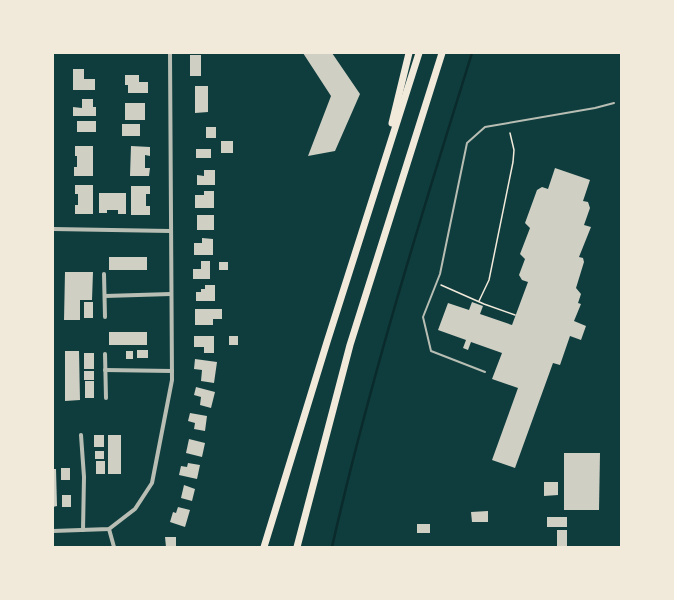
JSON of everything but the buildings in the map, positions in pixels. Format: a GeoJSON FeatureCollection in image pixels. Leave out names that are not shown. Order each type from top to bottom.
{"type":"FeatureCollection","features":[{"type":"Feature","properties":{"kind":"highway"},"geometry":{"type":"LineString","coordinates":[[377,185],[409,53]]}},
{"type":"Feature","properties":{"kind":"highway"},"geometry":{"type":"LineString","coordinates":[[264,547],[327,342],[419,53]]}},
{"type":"Feature","properties":{"kind":"highway"},"geometry":{"type":"LineString","coordinates":[[297,547],[350,345],[442,53]]}},
{"type":"Feature","properties":{"kind":"street"},"geometry":{"type":"LineString","coordinates":[[53,531],[109,529],[135,509],[152,483],[172,380],[170,53]]}},
{"type":"Feature","properties":{"kind":"street"},"geometry":{"type":"LineString","coordinates":[[53,229],[170,231]]}},
{"type":"Feature","properties":{"kind":"street"},"geometry":{"type":"LineString","coordinates":[[104,274],[105,317]]}},
{"type":"Feature","properties":{"kind":"street"},"geometry":{"type":"LineString","coordinates":[[105,296],[171,294]]}},
{"type":"Feature","properties":{"kind":"street"},"geometry":{"type":"LineString","coordinates":[[105,354],[106,398]]}},
{"type":"Feature","properties":{"kind":"street"},"geometry":{"type":"LineString","coordinates":[[105,370],[172,371]]}},
{"type":"Feature","properties":{"kind":"street"},"geometry":{"type":"LineString","coordinates":[[81,435],[84,477],[83,530]]}},
{"type":"Feature","properties":{"kind":"street"},"geometry":{"type":"LineString","coordinates":[[109,529],[114,547]]}},
{"type":"Feature","properties":{"kind":"lane"},"geometry":{"type":"LineString","coordinates":[[485,372],[431,351],[423,317],[440,274],[467,143],[485,127],[614,104]]}},
{"type":"Feature","properties":{"kind":"path"},"geometry":{"type":"LineString","coordinates":[[480,301],[489,280],[513,162],[514,150],[510,132]]}},
{"type":"Feature","properties":{"kind":"path"},"geometry":{"type":"LineString","coordinates":[[437,282],[444,287],[514,315]]}},
{"type":"Feature","properties":{"kind":"waterway"},"geometry":{"type":"LineString","coordinates":[[332,547],[363,422],[397,298],[472,53]]}}]}
